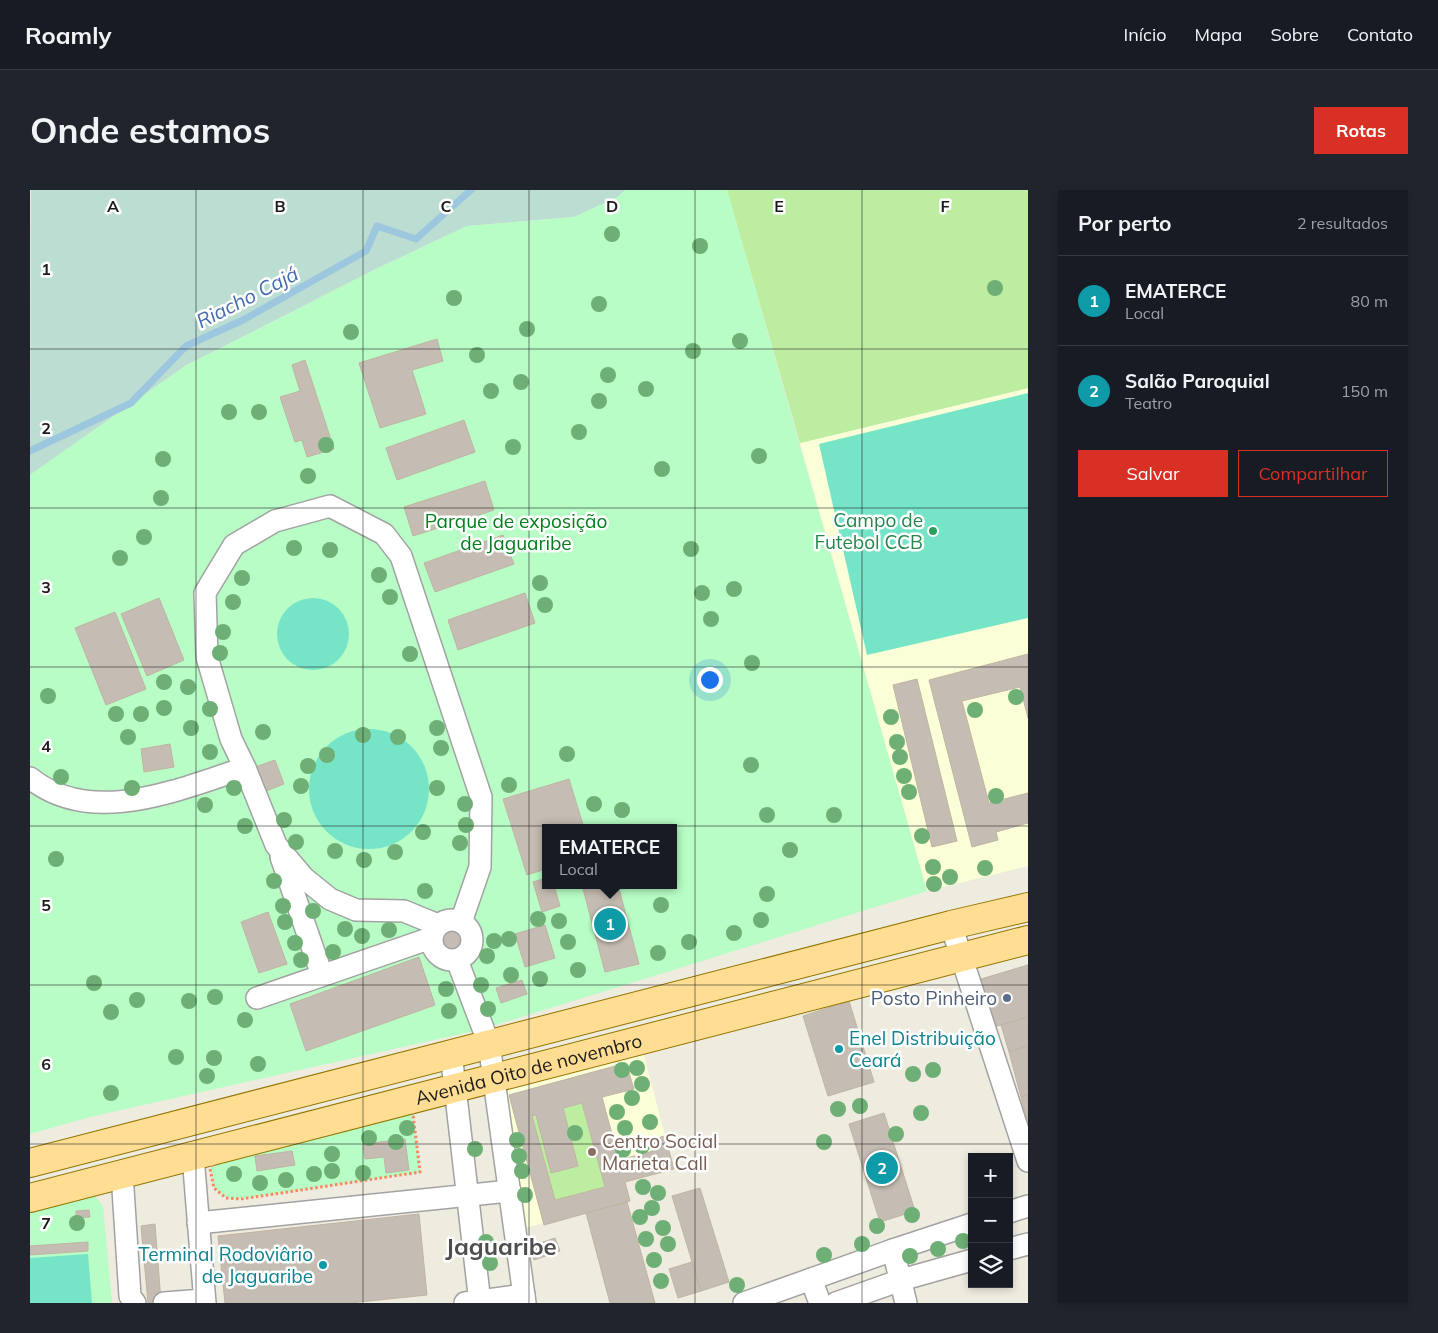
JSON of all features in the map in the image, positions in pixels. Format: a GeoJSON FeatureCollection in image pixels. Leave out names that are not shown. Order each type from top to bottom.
{"type":"FeatureCollection","features":[{"type":"Feature","properties":{"kind":"main road","name":"Avenida Oito de novembro"},"geometry":{"type":"LineString","coordinates":[[30,1163],[451,1053],[1028,907]]}},
{"type":"Feature","properties":{"kind":"main road","name":"Avenida Oito de novembro"},"geometry":{"type":"LineString","coordinates":[[30,1198],[1028,940]]}},
{"type":"Feature","properties":{"kind":"main road"},"geometry":{"type":"LineString","coordinates":[[239,1108],[245,1143]]}},
{"type":"Feature","properties":{"kind":"street"},"geometry":{"type":"LineString","coordinates":[[322,975],[276,845],[245,768],[230,739],[207,657],[205,594],[234,545],[275,521],[330,506],[384,534],[400,556],[481,797],[480,867],[461,922]]}},
{"type":"Feature","properties":{"kind":"street"},"geometry":{"type":"LineString","coordinates":[[30,778],[40,786],[64,798],[97,804],[145,797],[245,768]]}},
{"type":"Feature","properties":{"kind":"street"},"geometry":{"type":"LineString","coordinates":[[276,845],[304,878],[330,899],[356,910],[404,912],[435,932]]}},
{"type":"Feature","properties":{"kind":"street"},"geometry":{"type":"LineString","coordinates":[[257,998],[435,932],[445,921],[461,922],[471,934],[472,942],[465,956],[450,961],[436,953],[435,932]]}},
{"type":"Feature","properties":{"kind":"street"},"geometry":{"type":"LineString","coordinates":[[951,925],[1028,1161]]}},
{"type":"Feature","properties":{"kind":"street"},"geometry":{"type":"LineString","coordinates":[[451,1053],[467,1196],[475,1302],[525,1299],[488,1044],[457,960]]}},
{"type":"Feature","properties":{"kind":"street"},"geometry":{"type":"LineString","coordinates":[[164,1303],[204,1302],[193,1156]]}},
{"type":"Feature","properties":{"kind":"street"},"geometry":{"type":"LineString","coordinates":[[122,1174],[130,1296],[135,1303]]}},
{"type":"Feature","properties":{"kind":"street"},"geometry":{"type":"LineString","coordinates":[[198,1223],[510,1191]]}},
{"type":"Feature","properties":{"kind":"street"},"geometry":{"type":"LineString","coordinates":[[1013,1211],[1028,1206]]}},
{"type":"Feature","properties":{"kind":"street"},"geometry":{"type":"LineString","coordinates":[[744,1303],[968,1225]]}},
{"type":"Feature","properties":{"kind":"street"},"geometry":{"type":"LineString","coordinates":[[1013,1248],[1028,1244]]}},
{"type":"Feature","properties":{"kind":"street"},"geometry":{"type":"LineString","coordinates":[[893,1250],[906,1303]]}},
{"type":"Feature","properties":{"kind":"street"},"geometry":{"type":"LineString","coordinates":[[836,1303],[901,1280],[968,1261]]}},
{"type":"Feature","properties":{"kind":"street"},"geometry":{"type":"LineString","coordinates":[[811,1279],[820,1303]]}},
{"type":"Feature","properties":{"kind":"path"},"geometry":{"type":"LineString","coordinates":[[412,1106],[420,1172],[241,1199],[226,1198],[214,1188],[210,1169],[215,1159],[412,1106]]}},
{"type":"Feature","properties":{"kind":"shaded area"},"geometry":{"type":"Polygon","coordinates":[[[31,190],[625,190],[618,197],[574,217],[467,226],[376,269],[185,366],[30,475],[31,190]]]}},
{"type":"Feature","properties":{"kind":"shaded area"},"geometry":{"type":"Polygon","coordinates":[[[1028,388],[1028,866],[927,891],[800,443],[1028,388]]]}},
{"type":"Feature","properties":{"kind":"shaded area","name":"Centro Social Marieta Call"},"geometry":{"type":"Polygon","coordinates":[[[643,1052],[674,1169],[625,1182],[630,1201],[525,1228],[506,1093],[508,1088],[643,1052]]]}},
{"type":"Feature","properties":{"kind":"green space","name":"Parque de exposição de Jaguaribe"},"geometry":{"type":"Polygon","coordinates":[[[625,190],[727,190],[927,891],[483,1029],[90,1117],[30,1134],[30,475],[185,366],[376,269],[467,226],[574,217],[618,197],[625,190]]]}},
{"type":"Feature","properties":{"kind":"green space"},"geometry":{"type":"Polygon","coordinates":[[[727,190],[1028,190],[1028,388],[800,443],[727,190]]]}},
{"type":"Feature","properties":{"kind":"green space","name":"Campo de Futebol CCB"},"geometry":{"type":"Polygon","coordinates":[[[1028,393],[1028,618],[867,655],[819,444],[1028,393]]]}},
{"type":"Feature","properties":{"kind":"green space"},"geometry":{"type":"Polygon","coordinates":[[[320,598],[339,608],[347,620],[349,634],[347,648],[339,660],[327,668],[306,670],[287,660],[279,648],[277,627],[287,608],[299,600],[320,598]]]}},
{"type":"Feature","properties":{"kind":"green space"},"geometry":{"type":"Polygon","coordinates":[[[369,729],[392,733],[412,746],[425,766],[429,789],[425,812],[412,832],[392,845],[369,849],[346,845],[326,832],[313,812],[309,789],[313,766],[326,746],[346,733],[369,729]]]}},
{"type":"Feature","properties":{"kind":"green space"},"geometry":{"type":"Polygon","coordinates":[[[582,1103],[605,1187],[555,1200],[532,1116],[536,1115],[551,1172],[578,1166],[563,1108],[582,1103]]]}},
{"type":"Feature","properties":{"kind":"green space"},"geometry":{"type":"Polygon","coordinates":[[[412,1106],[420,1172],[241,1199],[226,1198],[214,1188],[210,1169],[215,1159],[412,1106]]]}},
{"type":"Feature","properties":{"kind":"green space"},"geometry":{"type":"Polygon","coordinates":[[[95,1196],[103,1206],[112,1303],[30,1303],[30,1213],[95,1196]]]}},
{"type":"Feature","properties":{"kind":"green space"},"geometry":{"type":"Polygon","coordinates":[[[88,1254],[92,1303],[30,1303],[30,1258],[88,1254]]]}},
{"type":"Feature","properties":{"kind":"building"},"geometry":{"type":"Polygon","coordinates":[[[437,339],[443,361],[412,370],[426,414],[380,428],[359,363],[437,339]]]}},
{"type":"Feature","properties":{"kind":"building"},"geometry":{"type":"Polygon","coordinates":[[[305,360],[334,449],[307,457],[302,440],[295,442],[280,397],[300,391],[292,365],[305,360]]]}},
{"type":"Feature","properties":{"kind":"building"},"geometry":{"type":"Polygon","coordinates":[[[464,420],[475,452],[397,480],[386,448],[464,420]]]}},
{"type":"Feature","properties":{"kind":"building"},"geometry":{"type":"Polygon","coordinates":[[[485,481],[494,510],[413,536],[404,507],[485,481]]]}},
{"type":"Feature","properties":{"kind":"building"},"geometry":{"type":"Polygon","coordinates":[[[503,535],[514,564],[435,592],[424,563],[503,535]]]}},
{"type":"Feature","properties":{"kind":"building"},"geometry":{"type":"Polygon","coordinates":[[[525,593],[535,623],[458,650],[448,620],[525,593]]]}},
{"type":"Feature","properties":{"kind":"building"},"geometry":{"type":"Polygon","coordinates":[[[159,598],[184,660],[147,676],[121,614],[159,598]]]}},
{"type":"Feature","properties":{"kind":"building"},"geometry":{"type":"Polygon","coordinates":[[[115,612],[146,689],[106,705],[75,628],[115,612]]]}},
{"type":"Feature","properties":{"kind":"building"},"geometry":{"type":"Polygon","coordinates":[[[1028,654],[1028,718],[1020,687],[962,701],[989,803],[1028,793],[1028,823],[996,832],[998,840],[972,847],[929,680],[1028,654]]]}},
{"type":"Feature","properties":{"kind":"building"},"geometry":{"type":"Polygon","coordinates":[[[917,679],[957,841],[932,847],[893,685],[917,679]]]}},
{"type":"Feature","properties":{"kind":"building"},"geometry":{"type":"Polygon","coordinates":[[[170,744],[174,767],[144,772],[141,749],[170,744]]]}},
{"type":"Feature","properties":{"kind":"building"},"geometry":{"type":"Polygon","coordinates":[[[275,760],[284,784],[261,793],[252,768],[275,760]]]}},
{"type":"Feature","properties":{"kind":"building"},"geometry":{"type":"Polygon","coordinates":[[[569,779],[583,824],[542,824],[542,870],[527,875],[503,799],[569,779]]]}},
{"type":"Feature","properties":{"kind":"building"},"geometry":{"type":"Polygon","coordinates":[[[542,879],[542,889],[555,889],[560,906],[542,912],[533,882],[542,879]]]}},
{"type":"Feature","properties":{"kind":"building"},"geometry":{"type":"Polygon","coordinates":[[[583,889],[619,889],[639,964],[605,972],[583,889]]]}},
{"type":"Feature","properties":{"kind":"building"},"geometry":{"type":"Polygon","coordinates":[[[268,912],[287,964],[259,973],[241,922],[268,912]]]}},
{"type":"Feature","properties":{"kind":"building"},"geometry":{"type":"Polygon","coordinates":[[[545,925],[555,958],[525,967],[515,934],[545,925]]]}},
{"type":"Feature","properties":{"kind":"building"},"geometry":{"type":"Polygon","coordinates":[[[452,926],[462,930],[466,940],[462,950],[452,954],[442,950],[438,940],[442,930],[452,926]]]}},
{"type":"Feature","properties":{"kind":"building"},"geometry":{"type":"Polygon","coordinates":[[[419,957],[435,1005],[306,1051],[290,1004],[419,957]]]}},
{"type":"Feature","properties":{"kind":"building","name":"Posto Pinheiro"},"geometry":{"type":"Polygon","coordinates":[[[1028,965],[1028,1017],[994,1027],[981,979],[1028,965]]]}},
{"type":"Feature","properties":{"kind":"building"},"geometry":{"type":"Polygon","coordinates":[[[522,980],[527,994],[501,1003],[496,988],[522,980]]]}},
{"type":"Feature","properties":{"kind":"building","name":"Enel Distribuição Ceará"},"geometry":{"type":"Polygon","coordinates":[[[849,1001],[874,1082],[828,1096],[803,1016],[849,1001]]]}},
{"type":"Feature","properties":{"kind":"building"},"geometry":{"type":"Polygon","coordinates":[[[1028,1017],[1028,1046],[1009,1052],[1001,1025],[1028,1017]]]}},
{"type":"Feature","properties":{"kind":"building"},"geometry":{"type":"Polygon","coordinates":[[[1028,1046],[1028,1095],[1021,1097],[1009,1052],[1028,1046]]]}},
{"type":"Feature","properties":{"kind":"building"},"geometry":{"type":"Polygon","coordinates":[[[626,1063],[634,1089],[602,1097],[619,1160],[653,1151],[649,1140],[665,1136],[674,1169],[625,1182],[630,1201],[544,1225],[509,1095],[626,1063]],[[582,1103],[563,1108],[578,1166],[551,1173],[536,1115],[532,1116],[555,1200],[605,1187],[582,1103]]]}},
{"type":"Feature","properties":{"kind":"building"},"geometry":{"type":"Polygon","coordinates":[[[1028,1095],[1028,1124],[1021,1097],[1028,1095]]]}},
{"type":"Feature","properties":{"kind":"building"},"geometry":{"type":"Polygon","coordinates":[[[884,1113],[915,1211],[880,1222],[849,1124],[884,1113]]]}},
{"type":"Feature","properties":{"kind":"building"},"geometry":{"type":"Polygon","coordinates":[[[405,1139],[409,1170],[386,1173],[384,1157],[365,1159],[363,1144],[405,1139]]]}},
{"type":"Feature","properties":{"kind":"building"},"geometry":{"type":"Polygon","coordinates":[[[292,1151],[295,1165],[257,1171],[255,1156],[292,1151]]]}},
{"type":"Feature","properties":{"kind":"building"},"geometry":{"type":"Polygon","coordinates":[[[700,1188],[729,1282],[701,1291],[672,1196],[700,1188]]]}},
{"type":"Feature","properties":{"kind":"building"},"geometry":{"type":"Polygon","coordinates":[[[627,1202],[655,1303],[610,1303],[586,1213],[627,1202]]]}},
{"type":"Feature","properties":{"kind":"building"},"geometry":{"type":"Polygon","coordinates":[[[89,1210],[90,1217],[76,1218],[76,1211],[89,1210]]]}},
{"type":"Feature","properties":{"kind":"building","name":"Terminal Rodoviârio de Jaguaribe"},"geometry":{"type":"Polygon","coordinates":[[[419,1214],[427,1295],[350,1303],[225,1303],[218,1236],[419,1214]]]}},
{"type":"Feature","properties":{"kind":"building"},"geometry":{"type":"Polygon","coordinates":[[[155,1224],[161,1302],[148,1303],[141,1226],[155,1224]]]}},
{"type":"Feature","properties":{"kind":"building"},"geometry":{"type":"Polygon","coordinates":[[[555,1238],[560,1251],[534,1260],[529,1247],[555,1238]]]}},
{"type":"Feature","properties":{"kind":"building"},"geometry":{"type":"Polygon","coordinates":[[[88,1242],[88,1251],[30,1255],[30,1246],[88,1242]]]}},
{"type":"Feature","properties":{"kind":"building"},"geometry":{"type":"Polygon","coordinates":[[[692,1262],[701,1291],[678,1298],[669,1269],[692,1262]]]}},
{"type":"Feature","properties":{"kind":"waterway","name":"Riacho Cajá"},"geometry":{"type":"LineString","coordinates":[[30,451],[131,403],[186,346],[243,320],[366,251],[377,226],[416,239],[471,190]]}},
{"type":"Feature","properties":{"kind":"place","name":"Campo de Futebol CCB"},"geometry":{"type":"Point","coordinates":[933,531]}},
{"type":"Feature","properties":{"kind":"place","name":"EMATERCE"},"geometry":{"type":"Point","coordinates":[610,924]}},
{"type":"Feature","properties":{"kind":"place","name":"Posto Pinheiro"},"geometry":{"type":"Point","coordinates":[1007,998]}},
{"type":"Feature","properties":{"kind":"place","name":"Enel Distribuição Ceará"},"geometry":{"type":"Point","coordinates":[839,1049]}},
{"type":"Feature","properties":{"kind":"place","name":"Centro Social Marieta Call"},"geometry":{"type":"Point","coordinates":[592,1152]}},
{"type":"Feature","properties":{"kind":"place","name":"Salão Paroquial"},"geometry":{"type":"Point","coordinates":[882,1168]}},
{"type":"Feature","properties":{"kind":"place","name":"Terminal Rodoviârio de Jaguaribe"},"geometry":{"type":"Point","coordinates":[323,1265]}},
{"type":"Feature","properties":{"kind":"district","name":"Jaguaribe"},"geometry":{"type":"Point","coordinates":[501,1246]}}]}
